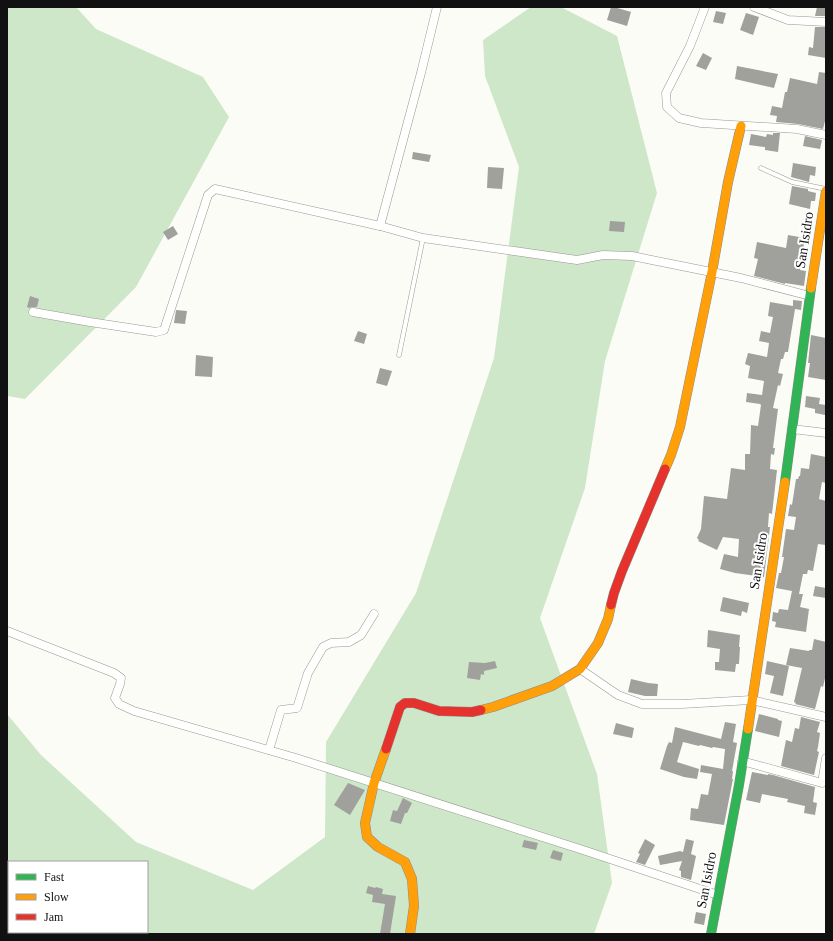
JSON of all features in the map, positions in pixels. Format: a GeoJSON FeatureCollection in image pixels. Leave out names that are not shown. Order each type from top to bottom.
{"type":"FeatureCollection","features":[{"type":"Feature","properties":{"kind":"street"},"geometry":{"type":"LineString","coordinates":[[380,226],[437,7]]}},
{"type":"Feature","properties":{"kind":"street"},"geometry":{"type":"LineString","coordinates":[[706,7],[690,46],[666,93],[667,107],[679,118],[701,123],[797,129],[826,135]]}},
{"type":"Feature","properties":{"kind":"street"},"geometry":{"type":"LineString","coordinates":[[754,7],[788,20],[826,22]]}},
{"type":"Feature","properties":{"kind":"street"},"geometry":{"type":"LineString","coordinates":[[410,934],[414,906],[412,879],[405,862],[378,847],[367,837],[365,823],[374,783],[400,707],[405,702],[414,703],[439,711],[472,712],[493,707],[552,686],[580,669],[598,644],[608,619],[614,593],[622,571],[671,454],[680,427],[712,272],[728,182],[741,126]]}},
{"type":"Feature","properties":{"kind":"street"},"geometry":{"type":"LineString","coordinates":[[33,312],[156,332],[164,330],[208,195],[215,189],[380,226],[423,238],[577,260],[603,255],[632,256],[741,278],[810,296]]}},
{"type":"Feature","properties":{"kind":"street","name":"San Isidro"},"geometry":{"type":"LineString","coordinates":[[711,934],[752,700],[782,503],[810,296],[823,229],[826,190]]}},
{"type":"Feature","properties":{"kind":"street"},"geometry":{"type":"LineString","coordinates":[[792,429],[826,432]]}},
{"type":"Feature","properties":{"kind":"street"},"geometry":{"type":"LineString","coordinates":[[269,750],[281,710],[297,708],[308,673],[323,647],[330,643],[349,642],[361,635],[374,614]]}},
{"type":"Feature","properties":{"kind":"street"},"geometry":{"type":"LineString","coordinates":[[7,631],[114,673],[121,678],[115,698],[119,704],[134,711],[269,750],[374,783],[718,895]]}},
{"type":"Feature","properties":{"kind":"street"},"geometry":{"type":"LineString","coordinates":[[580,669],[618,695],[642,704],[682,704],[752,700],[826,717]]}},
{"type":"Feature","properties":{"kind":"street"},"geometry":{"type":"LineString","coordinates":[[742,761],[824,784],[826,758]]}},
{"type":"Feature","properties":{"kind":"lane"},"geometry":{"type":"LineString","coordinates":[[761,168],[792,182],[826,190]]}},
{"type":"Feature","properties":{"kind":"lane"},"geometry":{"type":"LineString","coordinates":[[399,355],[423,238]]}},
{"type":"Feature","properties":{"kind":"green space"},"geometry":{"type":"Polygon","coordinates":[[[7,7],[76,7],[96,29],[203,77],[229,117],[136,287],[25,399],[7,396],[7,7]]]}},
{"type":"Feature","properties":{"kind":"green space"},"geometry":{"type":"Polygon","coordinates":[[[531,7],[561,7],[617,36],[657,193],[605,361],[585,488],[540,618],[597,774],[612,883],[594,934],[7,934],[7,714],[41,755],[136,842],[253,890],[325,837],[326,742],[416,593],[494,358],[519,167],[485,76],[483,40],[531,7]]]}},
{"type":"Feature","properties":{"kind":"building"},"geometry":{"type":"Polygon","coordinates":[[[611,7],[631,12],[627,26],[607,20],[611,7]]]}},
{"type":"Feature","properties":{"kind":"building"},"geometry":{"type":"Polygon","coordinates":[[[817,7],[826,7],[826,16],[815,16],[817,7]]]}},
{"type":"Feature","properties":{"kind":"building"},"geometry":{"type":"Polygon","coordinates":[[[716,11],[726,13],[723,24],[713,22],[716,11]]]}},
{"type":"Feature","properties":{"kind":"building"},"geometry":{"type":"Polygon","coordinates":[[[746,13],[759,17],[753,35],[740,30],[746,13]]]}},
{"type":"Feature","properties":{"kind":"building"},"geometry":{"type":"Polygon","coordinates":[[[815,27],[826,27],[826,58],[808,55],[809,47],[813,48],[815,27]]]}},
{"type":"Feature","properties":{"kind":"building"},"geometry":{"type":"Polygon","coordinates":[[[703,53],[712,58],[706,70],[696,66],[703,53]]]}},
{"type":"Feature","properties":{"kind":"building"},"geometry":{"type":"Polygon","coordinates":[[[737,66],[778,74],[774,88],[735,79],[737,66]]]}},
{"type":"Feature","properties":{"kind":"building"},"geometry":{"type":"Polygon","coordinates":[[[819,72],[826,73],[826,117],[823,129],[798,124],[776,122],[777,116],[770,115],[772,106],[782,108],[785,92],[787,92],[790,78],[817,84],[819,72]]]}},
{"type":"Feature","properties":{"kind":"building"},"geometry":{"type":"Polygon","coordinates":[[[773,133],[780,133],[778,152],[765,150],[765,147],[749,145],[751,134],[766,137],[767,134],[773,135],[773,133]]]}},
{"type":"Feature","properties":{"kind":"building"},"geometry":{"type":"Polygon","coordinates":[[[805,136],[822,140],[820,149],[803,146],[805,136]]]}},
{"type":"Feature","properties":{"kind":"building"},"geometry":{"type":"Polygon","coordinates":[[[413,152],[431,155],[429,162],[412,159],[413,152]]]}},
{"type":"Feature","properties":{"kind":"building"},"geometry":{"type":"Polygon","coordinates":[[[793,163],[816,167],[815,176],[810,175],[809,182],[791,177],[793,163]]]}},
{"type":"Feature","properties":{"kind":"building"},"geometry":{"type":"Polygon","coordinates":[[[488,167],[504,168],[502,189],[487,188],[488,167]]]}},
{"type":"Feature","properties":{"kind":"building"},"geometry":{"type":"Polygon","coordinates":[[[792,186],[808,189],[808,191],[816,193],[815,201],[811,201],[810,209],[789,204],[792,186]]]}},
{"type":"Feature","properties":{"kind":"building"},"geometry":{"type":"Polygon","coordinates":[[[610,221],[625,222],[624,232],[609,231],[610,221]]]}},
{"type":"Feature","properties":{"kind":"building"},"geometry":{"type":"Polygon","coordinates":[[[173,226],[178,234],[168,240],[163,232],[173,226]]]}},
{"type":"Feature","properties":{"kind":"building"},"geometry":{"type":"Polygon","coordinates":[[[788,235],[805,238],[800,270],[806,271],[804,286],[785,284],[754,276],[758,259],[754,258],[757,242],[786,248],[788,235]]]}},
{"type":"Feature","properties":{"kind":"building"},"geometry":{"type":"Polygon","coordinates":[[[30,296],[39,299],[37,307],[27,307],[30,296]]]}},
{"type":"Feature","properties":{"kind":"building"},"geometry":{"type":"Polygon","coordinates":[[[793,300],[802,301],[801,310],[795,309],[788,352],[785,352],[783,359],[781,359],[778,373],[783,374],[780,386],[778,385],[773,408],[778,409],[773,448],[775,448],[774,455],[771,454],[770,469],[777,470],[772,514],[769,513],[768,527],[770,527],[764,577],[735,573],[720,569],[724,554],[738,557],[739,539],[723,537],[717,550],[698,541],[699,540],[697,538],[701,529],[704,496],[727,499],[731,468],[745,470],[745,454],[750,454],[751,425],[758,426],[761,405],[746,402],[747,393],[762,395],[764,381],[748,378],[750,366],[745,364],[748,353],[767,357],[769,343],[759,341],[761,331],[770,333],[773,317],[768,316],[770,302],[793,306],[793,300]]]}},
{"type":"Feature","properties":{"kind":"building"},"geometry":{"type":"Polygon","coordinates":[[[176,310],[187,311],[185,324],[174,323],[176,310]]]}},
{"type":"Feature","properties":{"kind":"building"},"geometry":{"type":"Polygon","coordinates":[[[358,331],[367,334],[364,344],[354,341],[358,331]]]}},
{"type":"Feature","properties":{"kind":"building"},"geometry":{"type":"Polygon","coordinates":[[[811,335],[826,338],[826,380],[808,377],[811,335]]]}},
{"type":"Feature","properties":{"kind":"building"},"geometry":{"type":"Polygon","coordinates":[[[196,355],[213,357],[212,377],[195,376],[196,355]]]}},
{"type":"Feature","properties":{"kind":"building"},"geometry":{"type":"Polygon","coordinates":[[[380,368],[392,371],[387,386],[376,383],[380,368]]]}},
{"type":"Feature","properties":{"kind":"building"},"geometry":{"type":"Polygon","coordinates":[[[806,396],[820,398],[819,404],[826,405],[825,415],[815,413],[815,409],[805,407],[806,396]]]}},
{"type":"Feature","properties":{"kind":"building"},"geometry":{"type":"Polygon","coordinates":[[[811,454],[826,457],[826,483],[822,482],[819,499],[826,501],[826,545],[818,544],[813,571],[808,570],[807,574],[803,574],[799,594],[803,594],[800,607],[809,609],[806,632],[775,627],[776,622],[772,621],[773,612],[778,613],[779,609],[788,610],[792,591],[776,588],[784,557],[782,557],[786,529],[794,530],[796,517],[788,516],[790,504],[792,505],[796,479],[800,476],[801,468],[809,469],[811,454]]]}},
{"type":"Feature","properties":{"kind":"building"},"geometry":{"type":"Polygon","coordinates":[[[815,586],[826,588],[826,598],[813,596],[815,586]]]}},
{"type":"Feature","properties":{"kind":"building"},"geometry":{"type":"Polygon","coordinates":[[[723,597],[749,603],[747,613],[742,611],[741,616],[720,611],[723,597]]]}},
{"type":"Feature","properties":{"kind":"building"},"geometry":{"type":"Polygon","coordinates":[[[708,630],[740,635],[739,664],[736,664],[735,672],[715,670],[715,662],[719,662],[720,649],[707,647],[708,630]]]}},
{"type":"Feature","properties":{"kind":"building"},"geometry":{"type":"Polygon","coordinates":[[[814,639],[826,642],[826,674],[815,709],[795,704],[796,703],[794,702],[802,668],[786,665],[790,648],[809,651],[812,650],[814,639]]]}},
{"type":"Feature","properties":{"kind":"building"},"geometry":{"type":"Polygon","coordinates":[[[495,661],[497,668],[484,671],[484,675],[481,674],[480,680],[467,678],[469,662],[485,663],[495,661]]]}},
{"type":"Feature","properties":{"kind":"building"},"geometry":{"type":"Polygon","coordinates":[[[767,661],[789,666],[783,696],[770,693],[774,676],[765,674],[767,661]]]}},
{"type":"Feature","properties":{"kind":"building"},"geometry":{"type":"Polygon","coordinates":[[[631,679],[658,684],[657,696],[645,696],[628,692],[631,679]]]}},
{"type":"Feature","properties":{"kind":"building"},"geometry":{"type":"Polygon","coordinates":[[[759,714],[782,721],[779,737],[755,731],[759,714]]]}},
{"type":"Feature","properties":{"kind":"building"},"geometry":{"type":"Polygon","coordinates":[[[801,717],[820,722],[817,732],[820,733],[817,751],[819,752],[814,775],[781,766],[786,740],[792,742],[795,728],[799,729],[801,717]]]}},
{"type":"Feature","properties":{"kind":"building"},"geometry":{"type":"Polygon","coordinates":[[[725,722],[736,724],[733,742],[737,743],[732,771],[733,779],[724,825],[690,820],[691,808],[698,809],[701,794],[708,795],[712,774],[700,772],[701,765],[723,769],[725,749],[699,746],[683,742],[677,762],[699,769],[697,779],[684,777],[660,769],[667,746],[669,742],[672,743],[675,727],[721,739],[725,722]]]}},
{"type":"Feature","properties":{"kind":"building"},"geometry":{"type":"Polygon","coordinates":[[[616,723],[634,728],[632,738],[613,734],[616,723]]]}},
{"type":"Feature","properties":{"kind":"building"},"geometry":{"type":"Polygon","coordinates":[[[752,772],[773,775],[815,787],[813,802],[817,803],[815,815],[804,813],[805,806],[787,802],[788,799],[762,794],[760,803],[746,800],[752,772]]]}},
{"type":"Feature","properties":{"kind":"building"},"geometry":{"type":"Polygon","coordinates":[[[348,783],[365,790],[350,815],[334,805],[348,783]]]}},
{"type":"Feature","properties":{"kind":"building"},"geometry":{"type":"Polygon","coordinates":[[[403,798],[412,803],[407,813],[405,813],[401,824],[390,821],[393,810],[397,811],[403,798]]]}},
{"type":"Feature","properties":{"kind":"building"},"geometry":{"type":"Polygon","coordinates":[[[645,839],[655,845],[645,865],[636,862],[640,854],[638,853],[645,839]]]}},
{"type":"Feature","properties":{"kind":"building"},"geometry":{"type":"Polygon","coordinates":[[[686,839],[694,841],[691,854],[696,856],[691,880],[681,877],[681,871],[679,870],[682,861],[660,865],[658,856],[680,851],[683,852],[686,839]]]}},
{"type":"Feature","properties":{"kind":"building"},"geometry":{"type":"Polygon","coordinates":[[[524,840],[538,843],[536,850],[522,847],[524,840]]]}},
{"type":"Feature","properties":{"kind":"building"},"geometry":{"type":"Polygon","coordinates":[[[553,850],[563,853],[561,861],[550,858],[553,850]]]}},
{"type":"Feature","properties":{"kind":"building"},"geometry":{"type":"Polygon","coordinates":[[[368,886],[383,889],[382,894],[396,896],[390,934],[380,934],[385,904],[372,902],[373,895],[366,893],[368,886]]]}},
{"type":"Feature","properties":{"kind":"building"},"geometry":{"type":"Polygon","coordinates":[[[696,912],[706,914],[704,925],[694,923],[696,912]]]}},
{"type":"Feature","properties":{"kind":"traffic: fast"},"geometry":{"type":"LineString","coordinates":[[785,482],[811,288]]}},
{"type":"Feature","properties":{"kind":"traffic: fast"},"geometry":{"type":"LineString","coordinates":[[711,934],[748,729]]}},
{"type":"Feature","properties":{"kind":"traffic: slow"},"geometry":{"type":"LineString","coordinates":[[665,469],[680,427],[712,272],[728,182],[741,126]]}},
{"type":"Feature","properties":{"kind":"traffic: slow"},"geometry":{"type":"LineString","coordinates":[[811,288],[826,191]]}},
{"type":"Feature","properties":{"kind":"traffic: slow"},"geometry":{"type":"LineString","coordinates":[[748,729],[785,482]]}},
{"type":"Feature","properties":{"kind":"traffic: slow"},"geometry":{"type":"LineString","coordinates":[[481,710],[552,686],[580,669],[598,643],[608,619],[611,605]]}},
{"type":"Feature","properties":{"kind":"traffic: slow"},"geometry":{"type":"LineString","coordinates":[[386,749],[374,783],[365,823],[367,837],[378,847],[405,862],[412,879],[414,906],[410,934]]}},
{"type":"Feature","properties":{"kind":"traffic: jam"},"geometry":{"type":"LineString","coordinates":[[611,605],[622,571],[665,469]]}},
{"type":"Feature","properties":{"kind":"traffic: jam"},"geometry":{"type":"LineString","coordinates":[[386,749],[400,707],[405,703],[414,703],[439,711],[472,712],[481,710]]}}]}
